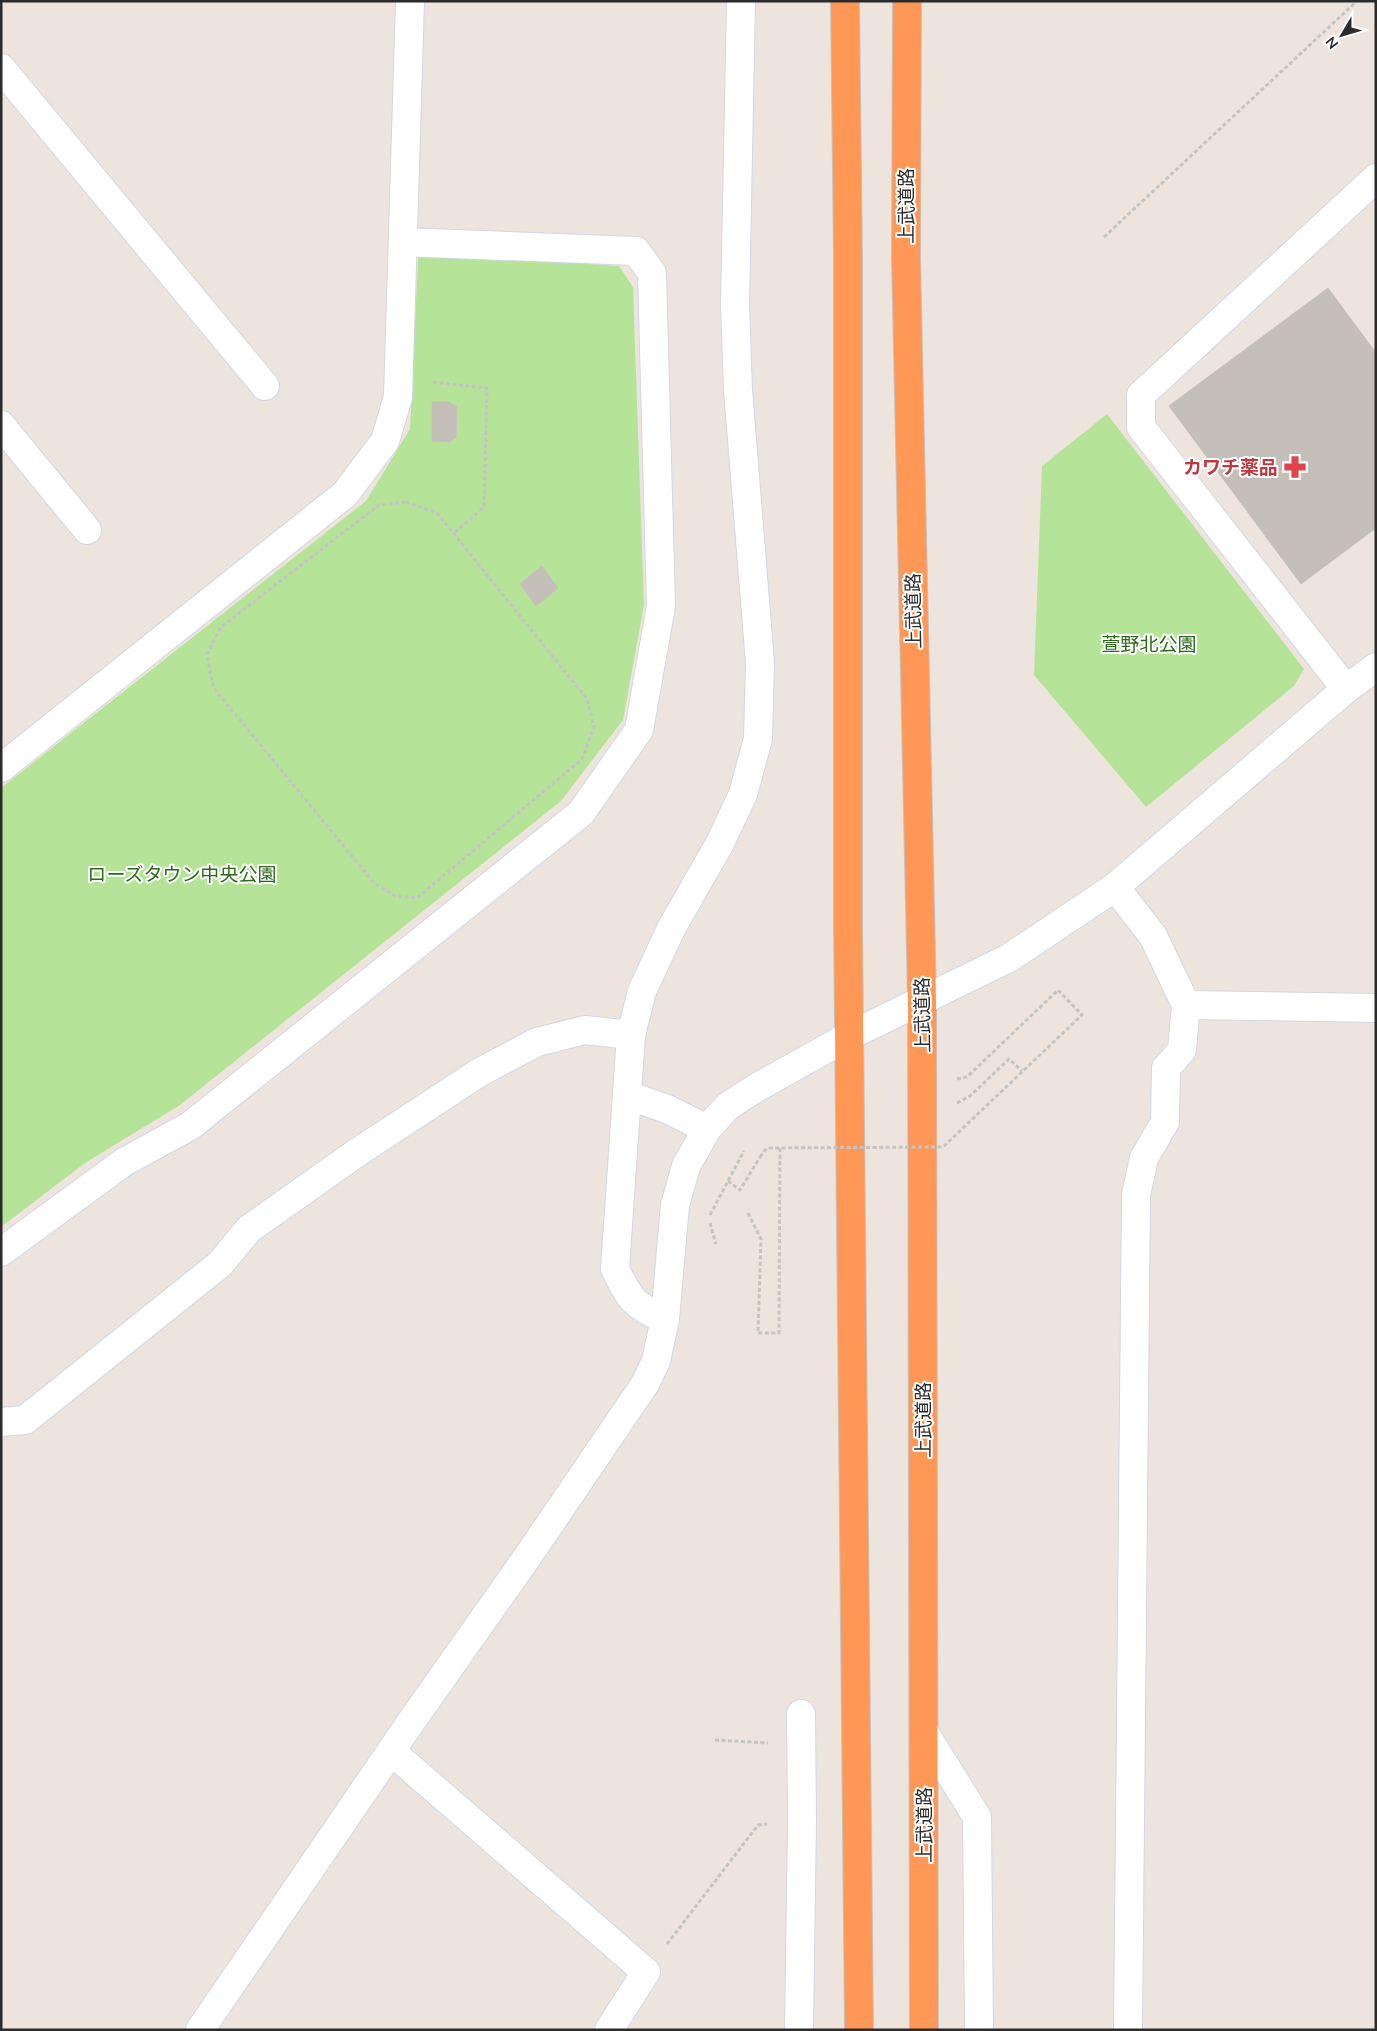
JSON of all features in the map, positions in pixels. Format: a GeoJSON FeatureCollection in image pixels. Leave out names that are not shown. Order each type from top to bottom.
{"type":"FeatureCollection","features":[{"type":"Feature","properties":{"kind":"highway"},"geometry":{"type":"LineString","coordinates":[[845,1],[848,259],[848,924],[851,1034],[860,2030]]}},
{"type":"Feature","properties":{"kind":"highway","name":"上武道路"},"geometry":{"type":"LineString","coordinates":[[907,1],[906,267],[922,1000],[924,2030]]}},
{"type":"Feature","properties":{"kind":"street"},"geometry":{"type":"LineString","coordinates":[[1,768],[344,494],[385,441],[398,397],[410,1]]}},
{"type":"Feature","properties":{"kind":"street"},"geometry":{"type":"LineString","coordinates":[[665,1319],[643,1309],[629,1297],[615,1269],[631,1035],[642,991],[672,927],[720,843],[743,794],[758,740],[760,662],[738,390],[735,305],[742,1]]}},
{"type":"Feature","properties":{"kind":"street"},"geometry":{"type":"LineString","coordinates":[[1,68],[265,386]]}},
{"type":"Feature","properties":{"kind":"street"},"geometry":{"type":"LineString","coordinates":[[1346,689],[1141,427],[1141,396],[1376,178]]}},
{"type":"Feature","properties":{"kind":"street"},"geometry":{"type":"LineString","coordinates":[[1,1252],[124,1162],[190,1126],[581,813],[639,730],[661,606],[652,273],[636,251],[403,242]]}},
{"type":"Feature","properties":{"kind":"street"},"geometry":{"type":"LineString","coordinates":[[1,425],[87,530]]}},
{"type":"Feature","properties":{"kind":"street"},"geometry":{"type":"LineString","coordinates":[[200,2030],[645,1384],[656,1361],[665,1319],[675,1205],[686,1166],[707,1129],[728,1106],[749,1093],[851,1034],[1009,958],[1115,887],[1346,689],[1376,667]]}},
{"type":"Feature","properties":{"kind":"street"},"geometry":{"type":"LineString","coordinates":[[1115,887],[1152,936],[1186,1005],[1182,1050],[1166,1068],[1165,1122],[1144,1158],[1136,1195],[1128,2030]]}},
{"type":"Feature","properties":{"kind":"street"},"geometry":{"type":"LineString","coordinates":[[1186,1005],[1376,1008]]}},
{"type":"Feature","properties":{"kind":"street"},"geometry":{"type":"LineString","coordinates":[[1,1422],[25,1420],[220,1264],[249,1229],[358,1152],[480,1072],[537,1042],[585,1030],[631,1035]]}},
{"type":"Feature","properties":{"kind":"street"},"geometry":{"type":"LineString","coordinates":[[627,1095],[667,1109],[707,1129]]}},
{"type":"Feature","properties":{"kind":"street"},"geometry":{"type":"LineString","coordinates":[[799,2030],[802,1820],[801,1714]]}},
{"type":"Feature","properties":{"kind":"street"},"geometry":{"type":"LineString","coordinates":[[924,1732],[977,1817],[979,2030]]}},
{"type":"Feature","properties":{"kind":"street"},"geometry":{"type":"LineString","coordinates":[[391,1752],[646,1972],[609,2030]]}},
{"type":"Feature","properties":{"kind":"path"},"geometry":{"type":"LineString","coordinates":[[1104,237],[1357,1]]}},
{"type":"Feature","properties":{"kind":"path"},"geometry":{"type":"LineString","coordinates":[[398,379],[487,388],[484,507],[454,533]]}},
{"type":"Feature","properties":{"kind":"path"},"geometry":{"type":"LineString","coordinates":[[406,502],[437,513],[454,533],[587,699],[594,726],[582,759],[575,765],[418,898],[395,896],[374,883],[213,687],[208,654],[221,627],[379,505],[406,502]]}},
{"type":"Feature","properties":{"kind":"path"},"geometry":{"type":"LineString","coordinates":[[728,1182],[740,1190],[767,1148],[943,1147],[1082,1016],[1058,990],[967,1077]]}},
{"type":"Feature","properties":{"kind":"path"},"geometry":{"type":"LineString","coordinates":[[949,1107],[970,1096],[1010,1059],[1022,1071]]}},
{"type":"Feature","properties":{"kind":"path"},"geometry":{"type":"LineString","coordinates":[[748,1213],[761,1239],[758,1333],[779,1333],[780,1148]]}},
{"type":"Feature","properties":{"kind":"path"},"geometry":{"type":"LineString","coordinates":[[716,1244],[709,1218],[744,1151]]}},
{"type":"Feature","properties":{"kind":"path"},"geometry":{"type":"LineString","coordinates":[[716,1740],[746,1743],[801,1744]]}},
{"type":"Feature","properties":{"kind":"path"},"geometry":{"type":"LineString","coordinates":[[646,1972],[758,1825],[802,1820]]}},
{"type":"Feature","properties":{"kind":"green space","name":"ローズタウン中央公園"},"geometry":{"type":"Polygon","coordinates":[[[433,254],[619,266],[633,287],[644,605],[623,720],[561,801],[180,1105],[85,1163],[1,1227],[1,788],[366,501],[410,429],[418,258],[433,254]]]}},
{"type":"Feature","properties":{"kind":"green space","name":"萱野北公園"},"geometry":{"type":"Polygon","coordinates":[[[1107,414],[1304,669],[1294,686],[1146,807],[1034,675],[1042,466],[1107,414]]]}},
{"type":"Feature","properties":{"kind":"building","name":"カワチ薬品"},"geometry":{"type":"Polygon","coordinates":[[[1328,288],[1376,353],[1376,528],[1301,584],[1169,406],[1328,288]]]}},
{"type":"Feature","properties":{"kind":"building"},"geometry":{"type":"Polygon","coordinates":[[[432,402],[449,402],[457,407],[456,437],[450,442],[432,441],[432,402]]]}},
{"type":"Feature","properties":{"kind":"building"},"geometry":{"type":"Polygon","coordinates":[[[542,566],[558,588],[536,606],[520,584],[542,566]]]}},
{"type":"Feature","properties":{"kind":"place","name":"カワチ薬品"},"geometry":{"type":"Point","coordinates":[1295,467]}}]}
